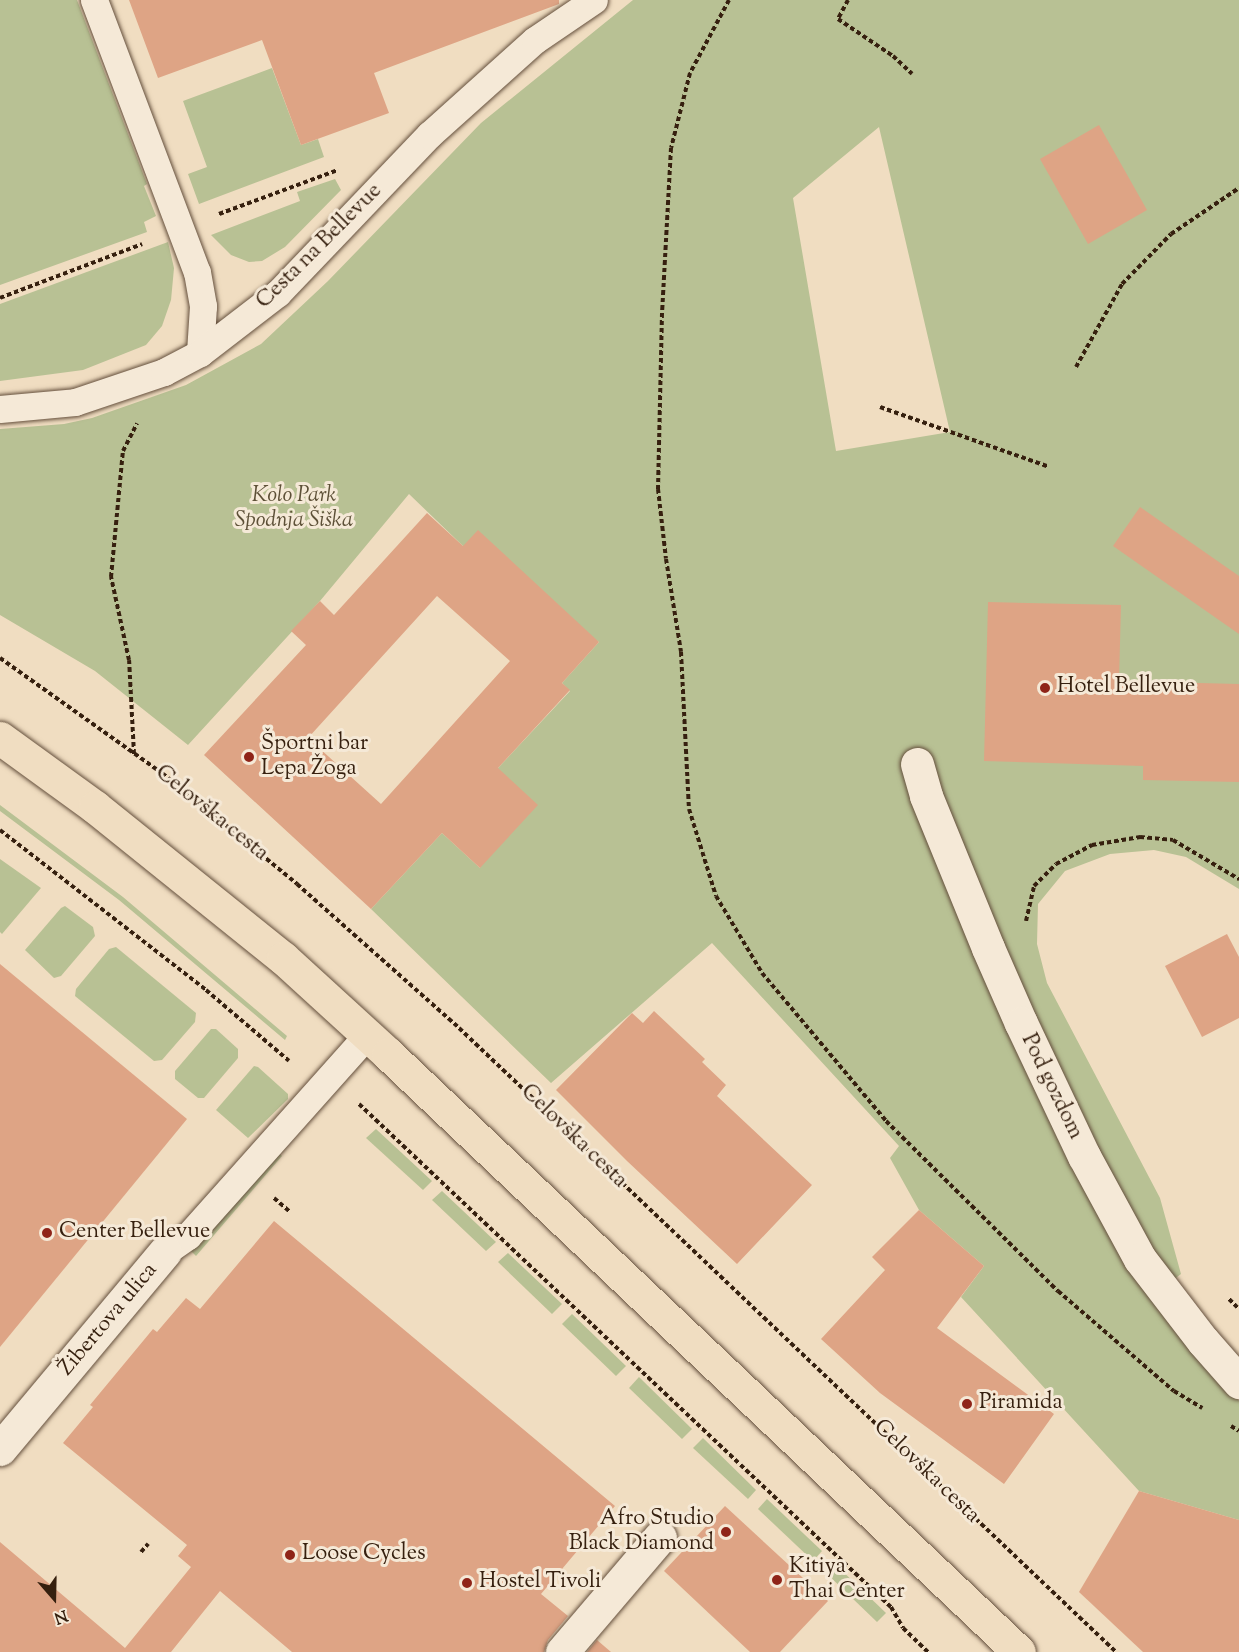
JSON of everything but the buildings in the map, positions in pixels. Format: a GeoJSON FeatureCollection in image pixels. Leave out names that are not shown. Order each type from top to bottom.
{"type":"FeatureCollection","features":[{"type":"Feature","properties":{"kind":"main road"},"geometry":{"type":"LineString","coordinates":[[0,738],[95,807],[283,958],[1020,1652]]}},
{"type":"Feature","properties":{"kind":"street","name":"Pod gozdom"},"geometry":{"type":"LineString","coordinates":[[917,764],[926,796],[993,959],[1084,1156],[1140,1259],[1239,1382]]}},
{"type":"Feature","properties":{"kind":"street","name":"Žibertova ulica"},"geometry":{"type":"LineString","coordinates":[[0,1449],[165,1252]]}},
{"type":"Feature","properties":{"kind":"street"},"geometry":{"type":"LineString","coordinates":[[562,1652],[660,1537]]}},
{"type":"Feature","properties":{"kind":"lane"},"geometry":{"type":"LineString","coordinates":[[94,0],[148,135],[198,272],[203,306],[200,353]]}},
{"type":"Feature","properties":{"kind":"lane","name":"Cesta na Bellevue"},"geometry":{"type":"LineString","coordinates":[[0,409],[75,402],[164,372],[200,353],[278,293],[429,135],[535,40],[594,0]]}},
{"type":"Feature","properties":{"kind":"lane","name":"Žibertova ulica"},"geometry":{"type":"LineString","coordinates":[[165,1252],[188,1236],[367,1035]]}},
{"type":"Feature","properties":{"kind":"path"},"geometry":{"type":"LineString","coordinates":[[729,0],[690,73],[671,148],[662,313],[658,478],[666,559],[681,652],[689,809],[716,896],[762,973],[886,1121],[1058,1291],[1174,1391],[1211,1414]]}},
{"type":"Feature","properties":{"kind":"path"},"geometry":{"type":"LineString","coordinates":[[848,0],[838,18],[893,56],[912,74]]}},
{"type":"Feature","properties":{"kind":"path"},"geometry":{"type":"LineString","coordinates":[[210,218],[342,168]]}},
{"type":"Feature","properties":{"kind":"path"},"geometry":{"type":"LineString","coordinates":[[1076,366],[1122,284],[1172,234],[1239,188]]}},
{"type":"Feature","properties":{"kind":"path"},"geometry":{"type":"LineString","coordinates":[[0,298],[152,240]]}},
{"type":"Feature","properties":{"kind":"path"},"geometry":{"type":"LineString","coordinates":[[134,754],[129,660],[111,577],[123,451],[164,372]]}},
{"type":"Feature","properties":{"kind":"path"},"geometry":{"type":"LineString","coordinates":[[880,407],[1049,467]]}},
{"type":"Feature","properties":{"kind":"path","name":"Celovška cesta"},"geometry":{"type":"LineString","coordinates":[[0,658],[134,754],[297,884],[459,1028],[1116,1652]]}},
{"type":"Feature","properties":{"kind":"path"},"geometry":{"type":"LineString","coordinates":[[0,830],[206,990],[278,1054],[322,1083],[346,1092],[891,1607],[903,1628],[928,1652]]}},
{"type":"Feature","properties":{"kind":"path"},"geometry":{"type":"LineString","coordinates":[[1025,930],[1027,910],[1034,886],[1056,864],[1092,845],[1140,837],[1173,840],[1239,879]]}},
{"type":"Feature","properties":{"kind":"path"},"geometry":{"type":"LineString","coordinates":[[267,1192],[290,1212]]}},
{"type":"Feature","properties":{"kind":"path"},"geometry":{"type":"LineString","coordinates":[[1230,1425],[1239,1431]]}},
{"type":"Feature","properties":{"kind":"path"},"geometry":{"type":"LineString","coordinates":[[141,1552],[148,1544]]}},
{"type":"Feature","properties":{"kind":"green space"},"geometry":{"type":"Polygon","coordinates":[[[0,0],[77,0],[147,184],[144,186],[156,216],[144,222],[147,232],[0,285],[0,0]]]}},
{"type":"Feature","properties":{"kind":"green space","name":"Kolo Park Spodnja Šiška"},"geometry":{"type":"Polygon","coordinates":[[[633,0],[1239,0],[1239,889],[1186,857],[1154,850],[1110,854],[1065,871],[1038,904],[1037,944],[1047,983],[1160,1198],[1181,1274],[1149,1298],[1239,1401],[1239,1520],[1139,1491],[961,1297],[984,1266],[919,1210],[890,1158],[899,1146],[712,943],[551,1083],[371,909],[442,833],[480,868],[498,768],[570,691],[562,683],[599,642],[463,546],[409,494],[320,601],[188,745],[95,671],[0,615],[0,429],[64,424],[92,418],[186,385],[261,344],[328,281],[481,123],[633,0]],[[879,127],[793,198],[836,451],[950,432],[879,127]]]}},
{"type":"Feature","properties":{"kind":"green space"},"geometry":{"type":"Polygon","coordinates":[[[272,68],[301,145],[318,139],[324,157],[199,204],[188,174],[207,167],[183,101],[272,68]]]}},
{"type":"Feature","properties":{"kind":"green space"},"geometry":{"type":"Polygon","coordinates":[[[335,179],[341,190],[285,247],[262,261],[249,262],[231,255],[211,235],[300,201],[297,192],[335,179]]]}},
{"type":"Feature","properties":{"kind":"green space"},"geometry":{"type":"Polygon","coordinates":[[[168,242],[174,268],[171,300],[162,326],[146,345],[83,370],[0,381],[0,304],[168,242]]]}},
{"type":"Feature","properties":{"kind":"green space"},"geometry":{"type":"Polygon","coordinates":[[[0,805],[123,897],[287,1036],[285,1040],[119,900],[0,811],[0,805]]]}},
{"type":"Feature","properties":{"kind":"green space"},"geometry":{"type":"Polygon","coordinates":[[[0,859],[41,888],[2,934],[0,932],[0,859]]]}},
{"type":"Feature","properties":{"kind":"green space"},"geometry":{"type":"Polygon","coordinates":[[[65,906],[93,927],[95,936],[61,976],[54,978],[25,950],[65,906]]]}},
{"type":"Feature","properties":{"kind":"green space"},"geometry":{"type":"Polygon","coordinates":[[[116,947],[196,1013],[195,1022],[162,1060],[154,1061],[75,996],[76,989],[109,949],[116,947]]]}},
{"type":"Feature","properties":{"kind":"green space"},"geometry":{"type":"Polygon","coordinates":[[[211,1029],[216,1029],[238,1049],[238,1058],[204,1098],[198,1098],[175,1079],[175,1071],[211,1029]]]}},
{"type":"Feature","properties":{"kind":"green space"},"geometry":{"type":"Polygon","coordinates":[[[254,1066],[288,1094],[288,1099],[248,1138],[216,1110],[254,1066]]]}},
{"type":"Feature","properties":{"kind":"green space"},"geometry":{"type":"Polygon","coordinates":[[[376,1129],[432,1181],[423,1190],[366,1138],[376,1129]]]}},
{"type":"Feature","properties":{"kind":"green space"},"geometry":{"type":"Polygon","coordinates":[[[276,1150],[282,1156],[196,1256],[190,1250],[276,1150]]]}},
{"type":"Feature","properties":{"kind":"green space"},"geometry":{"type":"Polygon","coordinates":[[[442,1191],[496,1242],[486,1251],[432,1200],[442,1191]]]}},
{"type":"Feature","properties":{"kind":"green space"},"geometry":{"type":"Polygon","coordinates":[[[508,1253],[562,1304],[552,1314],[498,1262],[508,1253]]]}},
{"type":"Feature","properties":{"kind":"green space"},"geometry":{"type":"Polygon","coordinates":[[[572,1314],[626,1366],[616,1376],[562,1324],[572,1314]]]}},
{"type":"Feature","properties":{"kind":"green space"},"geometry":{"type":"Polygon","coordinates":[[[639,1377],[692,1429],[682,1439],[629,1388],[639,1377]]]}},
{"type":"Feature","properties":{"kind":"green space"},"geometry":{"type":"Polygon","coordinates":[[[703,1438],[756,1490],[748,1499],[693,1448],[703,1438]]]}},
{"type":"Feature","properties":{"kind":"green space"},"geometry":{"type":"Polygon","coordinates":[[[767,1499],[822,1551],[813,1561],[758,1509],[767,1499]]]}},
{"type":"Feature","properties":{"kind":"green space"},"geometry":{"type":"Polygon","coordinates":[[[833,1562],[886,1613],[877,1622],[824,1571],[833,1562]]]}},
{"type":"Feature","properties":{"kind":"place","name":"Hotel Bellevue"},"geometry":{"type":"Point","coordinates":[1045,688]}},
{"type":"Feature","properties":{"kind":"place","name":"Športni bar Lepa Žoga"},"geometry":{"type":"Point","coordinates":[249,757]}},
{"type":"Feature","properties":{"kind":"place","name":"Center Bellevue"},"geometry":{"type":"Point","coordinates":[47,1233]}},
{"type":"Feature","properties":{"kind":"place","name":"Piramida"},"geometry":{"type":"Point","coordinates":[967,1404]}},
{"type":"Feature","properties":{"kind":"place","name":"Afro Studio Black Diamond"},"geometry":{"type":"Point","coordinates":[726,1532]}},
{"type":"Feature","properties":{"kind":"place","name":"Loose Cycles"},"geometry":{"type":"Point","coordinates":[290,1555]}},
{"type":"Feature","properties":{"kind":"place","name":"Kitiya Thai Center"},"geometry":{"type":"Point","coordinates":[777,1580]}},
{"type":"Feature","properties":{"kind":"place","name":"Hostel Tivoli"},"geometry":{"type":"Point","coordinates":[467,1583]}}]}
